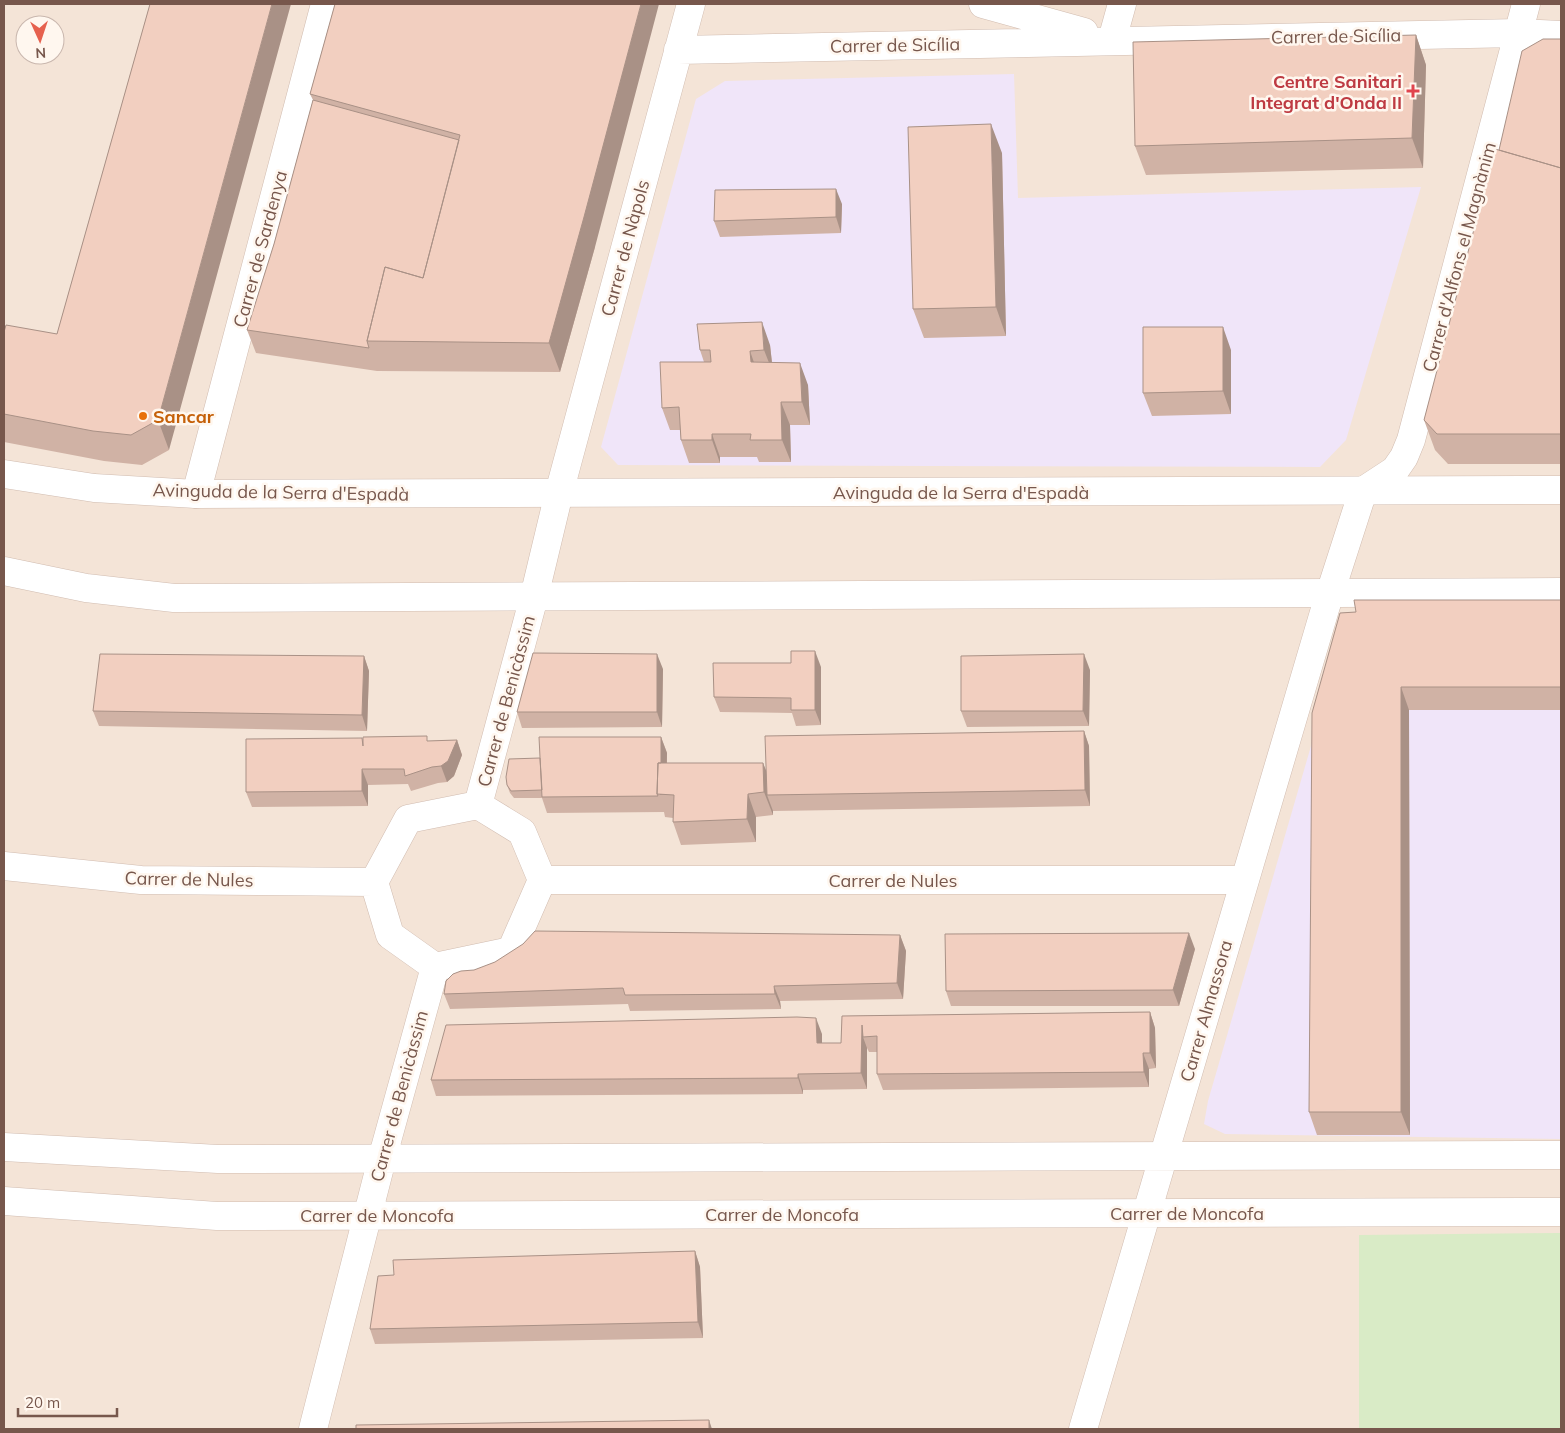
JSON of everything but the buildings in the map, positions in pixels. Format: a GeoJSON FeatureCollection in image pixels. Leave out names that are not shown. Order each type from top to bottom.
{"type":"FeatureCollection","features":[{"type":"Feature","properties":{"kind":"street","name":"Carrer de Sardenya"},"geometry":{"type":"LineString","coordinates":[[196,494],[324,4]]}},
{"type":"Feature","properties":{"kind":"street","name":"Carrer de Nàpols"},"geometry":{"type":"LineString","coordinates":[[559,493],[691,4]]}},
{"type":"Feature","properties":{"kind":"street","name":"Carrer de Sicília"},"geometry":{"type":"LineString","coordinates":[[982,4],[1112,40]]}},
{"type":"Feature","properties":{"kind":"street"},"geometry":{"type":"LineString","coordinates":[[1112,40],[1122,4]]}},
{"type":"Feature","properties":{"kind":"street","name":"Carrer d'Alfons el Magnànim"},"geometry":{"type":"LineString","coordinates":[[1363,491],[1395,470],[1404,457],[1411,440],[1526,4]]}},
{"type":"Feature","properties":{"kind":"street","name":"Carrer de Sicília"},"geometry":{"type":"LineString","coordinates":[[678,50],[1519,33],[1561,35]]}},
{"type":"Feature","properties":{"kind":"street","name":"Avinguda de la Serra d'Espadà"},"geometry":{"type":"LineString","coordinates":[[4,474],[94,488],[196,494],[1561,490]]}},
{"type":"Feature","properties":{"kind":"street"},"geometry":{"type":"LineString","coordinates":[[1330,593],[1363,491]]}},
{"type":"Feature","properties":{"kind":"street"},"geometry":{"type":"LineString","coordinates":[[534,597],[559,493]]}},
{"type":"Feature","properties":{"kind":"street"},"geometry":{"type":"LineString","coordinates":[[4,571],[86,588],[174,598],[1561,592]]}},
{"type":"Feature","properties":{"kind":"street","name":"Carrer Almassora"},"geometry":{"type":"LineString","coordinates":[[1083,1429],[1330,593]]}},
{"type":"Feature","properties":{"kind":"street","name":"Carrer de Benicàssim"},"geometry":{"type":"LineString","coordinates":[[478,805],[534,597]]}},
{"type":"Feature","properties":{"kind":"street"},"geometry":{"type":"LineString","coordinates":[[478,805],[522,832],[542,880],[511,951],[435,967],[390,935],[374,882],[408,819],[478,805]]}},
{"type":"Feature","properties":{"kind":"street","name":"Carrer de Nules"},"geometry":{"type":"LineString","coordinates":[[4,866],[141,880],[374,882]]}},
{"type":"Feature","properties":{"kind":"street","name":"Carrer de Nules"},"geometry":{"type":"LineString","coordinates":[[542,880],[1245,880]]}},
{"type":"Feature","properties":{"kind":"street","name":"Carrer de Benicàssim"},"geometry":{"type":"LineString","coordinates":[[313,1429],[367,1215],[435,967]]}},
{"type":"Feature","properties":{"kind":"street"},"geometry":{"type":"LineString","coordinates":[[4,1147],[218,1159],[1561,1155]]}},
{"type":"Feature","properties":{"kind":"street","name":"Carrer de Moncofa"},"geometry":{"type":"LineString","coordinates":[[4,1201],[217,1216],[1561,1212]]}},
{"type":"Feature","properties":{"kind":"shaded area"},"geometry":{"type":"Polygon","coordinates":[[[4,4],[1561,4],[1561,1429],[4,1429],[4,4]]]}},
{"type":"Feature","properties":{"kind":"shaded area"},"geometry":{"type":"Polygon","coordinates":[[[1014,74],[1018,198],[1421,187],[1346,440],[1320,467],[618,465],[601,447],[696,99],[725,81],[1014,74]]]}},
{"type":"Feature","properties":{"kind":"shaded area"},"geometry":{"type":"Polygon","coordinates":[[[1347,622],[1561,624],[1561,1139],[1225,1134],[1204,1124],[1208,1101],[1347,622]]]}},
{"type":"Feature","properties":{"kind":"green space"},"geometry":{"type":"Polygon","coordinates":[[[1561,1233],[1561,1429],[1359,1429],[1359,1235],[1561,1233]]]}},
{"type":"Feature","properties":{"kind":"place","name":"Centre Sanitari Integrat d'Onda II"},"geometry":{"type":"Point","coordinates":[1413,91]}},
{"type":"Feature","properties":{"kind":"place","name":"Sancar"},"geometry":{"type":"Point","coordinates":[143,416]}}]}
